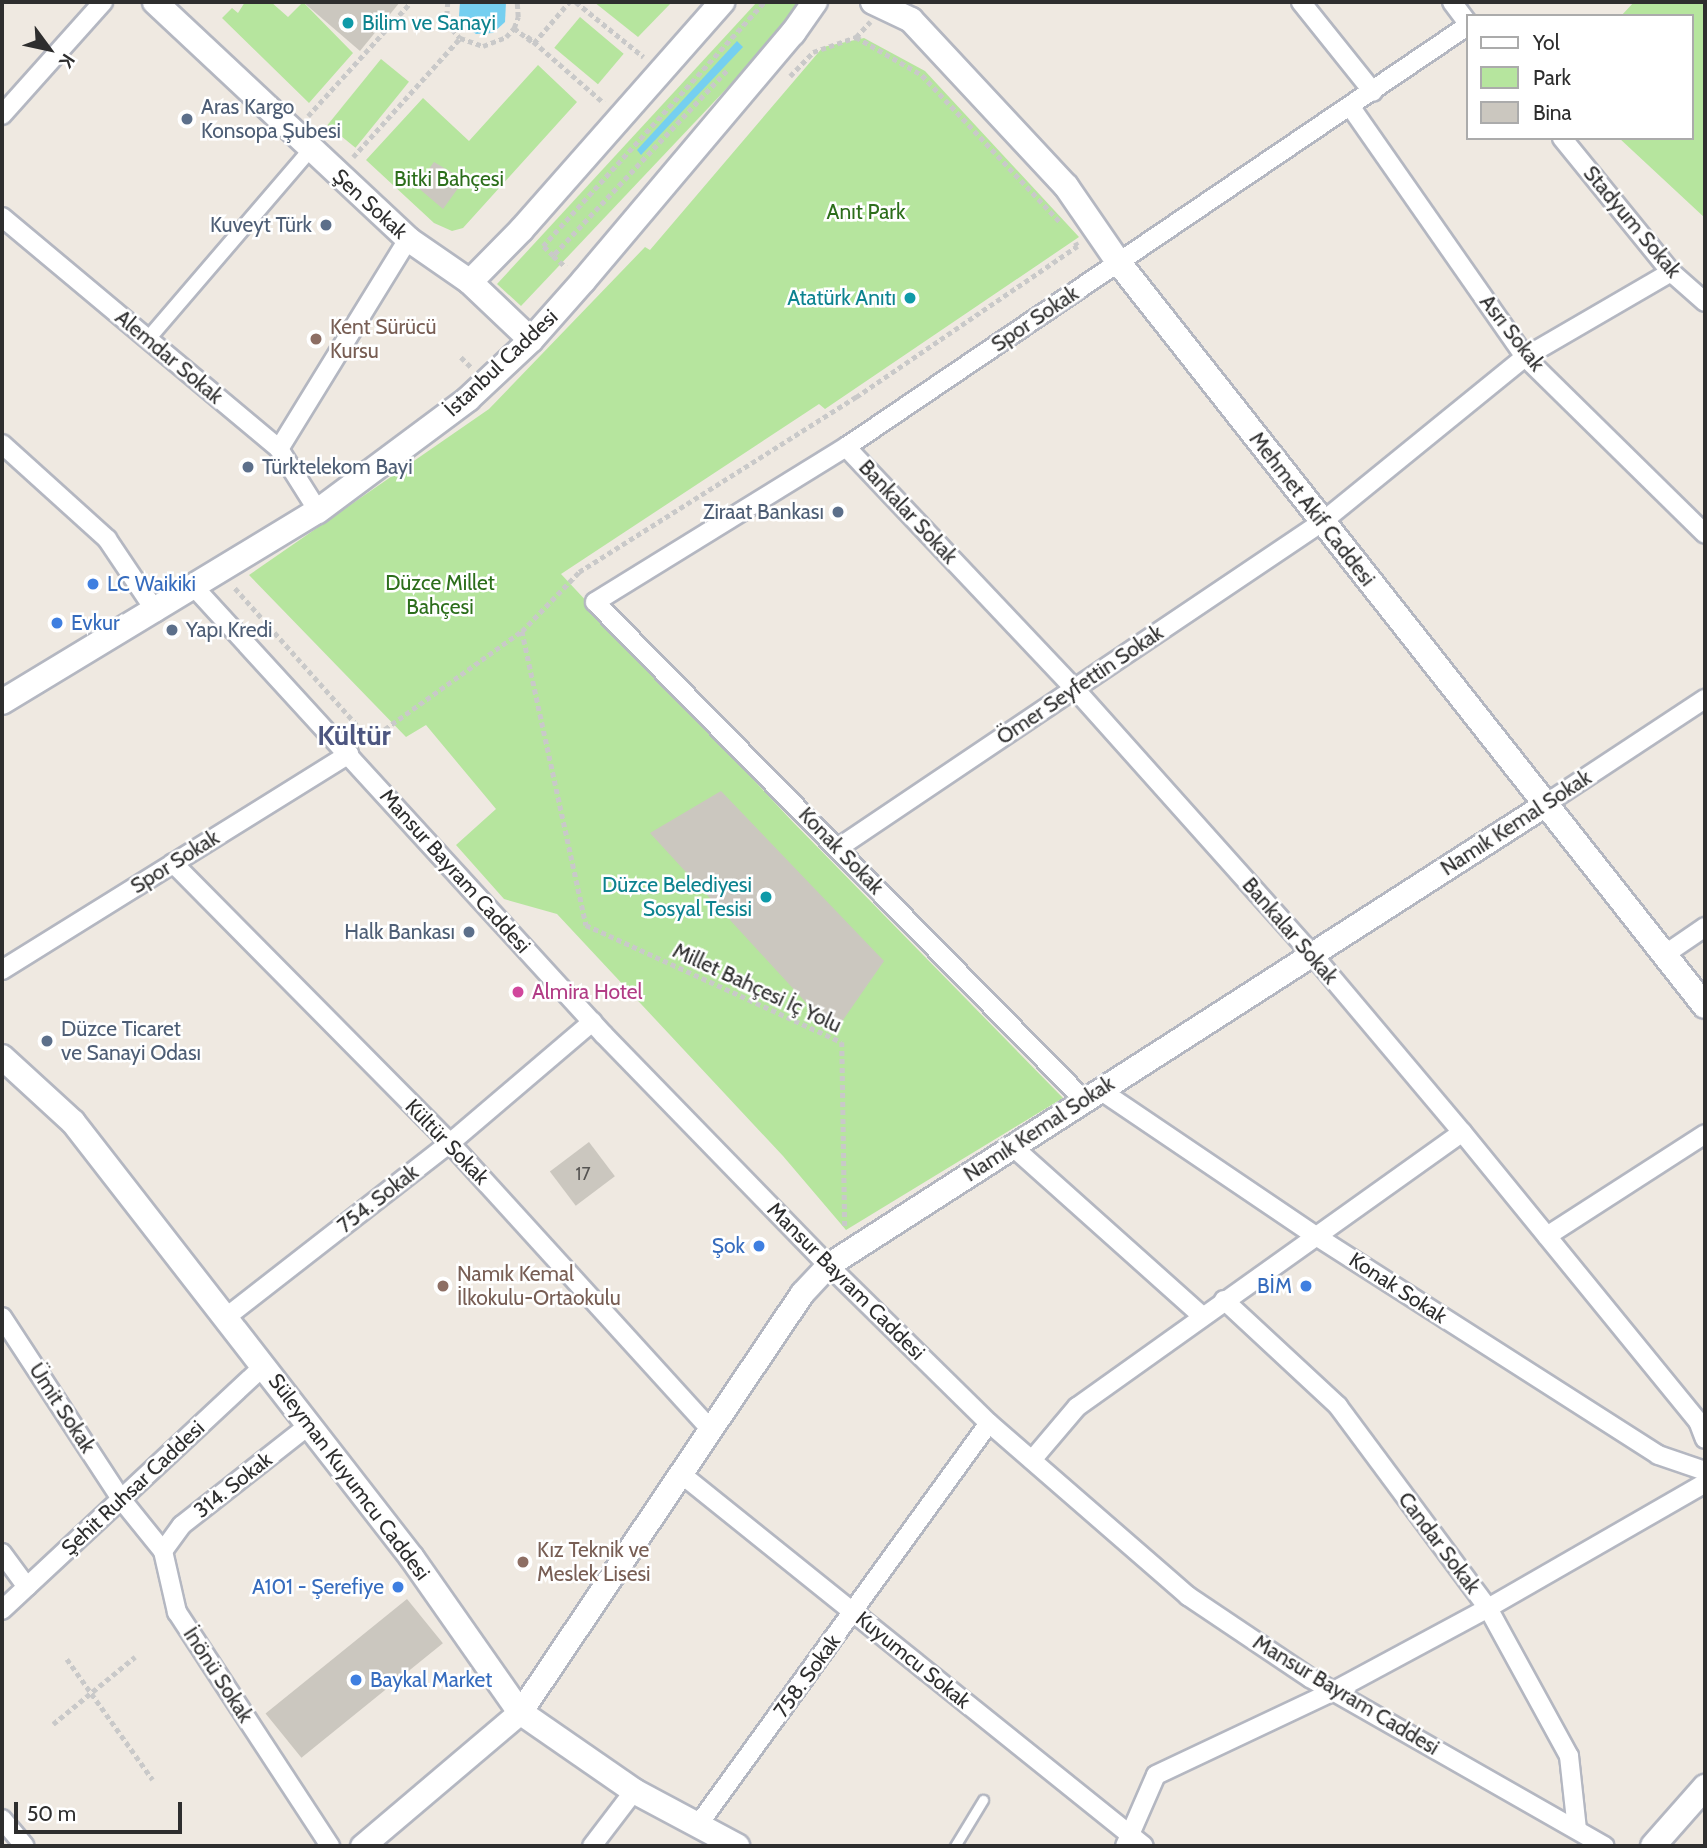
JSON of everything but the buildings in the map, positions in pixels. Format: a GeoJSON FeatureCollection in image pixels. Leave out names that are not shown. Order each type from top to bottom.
{"type":"FeatureCollection","features":[{"type":"Feature","properties":{"kind":"main road","name":"Şen Sokak"},"geometry":{"type":"LineString","coordinates":[[155,2],[408,239],[470,282],[531,340]]}},
{"type":"Feature","properties":{"kind":"main road"},"geometry":{"type":"LineString","coordinates":[[470,282],[522,229],[722,2]]}},
{"type":"Feature","properties":{"kind":"main road","name":"İstanbul Caddesi"},"geometry":{"type":"LineString","coordinates":[[2,702],[156,612],[318,511],[468,399],[531,340],[793,33],[815,2]]}},
{"type":"Feature","properties":{"kind":"main road"},"geometry":{"type":"LineString","coordinates":[[873,2],[908,11]]}},
{"type":"Feature","properties":{"kind":"main road","name":"Mehmet Akif Caddesi"},"geometry":{"type":"LineString","coordinates":[[908,11],[1066,186],[1119,262],[1544,805],[1705,1006]]}},
{"type":"Feature","properties":{"kind":"main road","name":"Süleyman Kuyumcu Caddesi"},"geometry":{"type":"LineString","coordinates":[[2,1057],[73,1122],[412,1558],[520,1712],[634,1791],[737,1846]]}},
{"type":"Feature","properties":{"kind":"main road"},"geometry":{"type":"LineString","coordinates":[[1653,1846],[1705,1787]]}},
{"type":"Feature","properties":{"kind":"street"},"geometry":{"type":"LineString","coordinates":[[2,115],[103,2]]}},
{"type":"Feature","properties":{"kind":"street"},"geometry":{"type":"LineString","coordinates":[[1301,2],[1373,92]]}},
{"type":"Feature","properties":{"kind":"street"},"geometry":{"type":"LineString","coordinates":[[1452,2],[1466,23]]}},
{"type":"Feature","properties":{"kind":"street","name":"Spor Sokak"},"geometry":{"type":"LineString","coordinates":[[595,603],[846,447],[1373,92],[1466,25]]}},
{"type":"Feature","properties":{"kind":"street","name":"Asrı Sokak"},"geometry":{"type":"LineString","coordinates":[[1350,106],[1525,357],[1705,534]]}},
{"type":"Feature","properties":{"kind":"street"},"geometry":{"type":"LineString","coordinates":[[148,339],[302,140]]}},
{"type":"Feature","properties":{"kind":"street","name":"Stadyum Sokak"},"geometry":{"type":"LineString","coordinates":[[1564,140],[1671,272],[1705,302]]}},
{"type":"Feature","properties":{"kind":"street","name":"Alemdar Sokak"},"geometry":{"type":"LineString","coordinates":[[2,217],[279,449],[318,511]]}},
{"type":"Feature","properties":{"kind":"street"},"geometry":{"type":"LineString","coordinates":[[279,449],[408,239]]}},
{"type":"Feature","properties":{"kind":"street","name":"Ömer Seyfettin Sokak"},"geometry":{"type":"LineString","coordinates":[[838,848],[1322,522],[1525,357],[1671,272]]}},
{"type":"Feature","properties":{"kind":"street"},"geometry":{"type":"LineString","coordinates":[[2,443],[107,539],[156,612]]}},
{"type":"Feature","properties":{"kind":"street","name":"Bankalar Sokak"},"geometry":{"type":"LineString","coordinates":[[846,447],[1075,689],[1311,954],[1702,1418],[1705,1439]]}},
{"type":"Feature","properties":{"kind":"street","name":"Mansur Bayram Caddesi"},"geometry":{"type":"LineString","coordinates":[[195,588],[592,1022],[837,1259],[989,1423],[1188,1596],[1334,1691],[1605,1846]]}},
{"type":"Feature","properties":{"kind":"street","name":"Konak Sokak"},"geometry":{"type":"LineString","coordinates":[[595,603],[838,848],[1092,1095],[1658,1455],[1705,1471]]}},
{"type":"Feature","properties":{"kind":"street","name":"Namık Kemal Sokak"},"geometry":{"type":"LineString","coordinates":[[362,1846],[520,1712],[680,1473],[712,1431],[802,1293],[837,1259],[1705,699]]}},
{"type":"Feature","properties":{"kind":"street","name":"Spor Sokak"},"geometry":{"type":"LineString","coordinates":[[2,970],[349,754]]}},
{"type":"Feature","properties":{"kind":"street","name":"Kültür Sokak"},"geometry":{"type":"LineString","coordinates":[[173,863],[450,1143],[712,1431]]}},
{"type":"Feature","properties":{"kind":"street"},"geometry":{"type":"LineString","coordinates":[[1664,955],[1705,927]]}},
{"type":"Feature","properties":{"kind":"street","name":"754. Sokak"},"geometry":{"type":"LineString","coordinates":[[225,1318],[450,1143],[592,1022]]}},
{"type":"Feature","properties":{"kind":"street"},"geometry":{"type":"LineString","coordinates":[[1032,1460],[1077,1407],[1462,1132]]}},
{"type":"Feature","properties":{"kind":"street"},"geometry":{"type":"LineString","coordinates":[[1547,1236],[1705,1134]]}},
{"type":"Feature","properties":{"kind":"street"},"geometry":{"type":"LineString","coordinates":[[1012,1146],[1202,1316]]}},
{"type":"Feature","properties":{"kind":"street","name":"Candar Sokak"},"geometry":{"type":"LineString","coordinates":[[1224,1300],[1338,1406],[1488,1608],[1569,1756],[1577,1830]]}},
{"type":"Feature","properties":{"kind":"street","name":"Ümit Sokak"},"geometry":{"type":"LineString","coordinates":[[4,1325],[121,1499]]}},
{"type":"Feature","properties":{"kind":"street","name":"Şehit Ruhsar Caddesi"},"geometry":{"type":"LineString","coordinates":[[2,1610],[264,1366]]}},
{"type":"Feature","properties":{"kind":"street","name":"758. Sokak"},"geometry":{"type":"LineString","coordinates":[[698,1825],[989,1423]]}},
{"type":"Feature","properties":{"kind":"street","name":"314. Sokak"},"geometry":{"type":"LineString","coordinates":[[163,1551],[183,1525],[309,1425]]}},
{"type":"Feature","properties":{"kind":"street","name":"Kuyumcu Sokak"},"geometry":{"type":"LineString","coordinates":[[680,1473],[854,1612],[1133,1843]]}},
{"type":"Feature","properties":{"kind":"street"},"geometry":{"type":"LineString","coordinates":[[1133,1843],[1156,1775],[1334,1691],[1488,1608],[1705,1483]]}},
{"type":"Feature","properties":{"kind":"street","name":"İnönü Sokak"},"geometry":{"type":"LineString","coordinates":[[121,1499],[163,1551],[177,1612],[330,1846]]}},
{"type":"Feature","properties":{"kind":"street"},"geometry":{"type":"LineString","coordinates":[[2,1553],[27,1587]]}},
{"type":"Feature","properties":{"kind":"street"},"geometry":{"type":"LineString","coordinates":[[592,1846],[634,1791]]}},
{"type":"Feature","properties":{"kind":"street"},"geometry":{"type":"LineString","coordinates":[[2,1819],[25,1846]]}},
{"type":"Feature","properties":{"kind":"lane"},"geometry":{"type":"LineString","coordinates":[[955,1846],[983,1800]]}},
{"type":"Feature","properties":{"kind":"path"},"geometry":{"type":"LineString","coordinates":[[302,140],[411,2]]}},
{"type":"Feature","properties":{"kind":"path"},"geometry":{"type":"LineString","coordinates":[[448,2],[447,17],[460,38],[483,46],[506,37],[514,27],[518,17],[517,2]]}},
{"type":"Feature","properties":{"kind":"path"},"geometry":{"type":"LineString","coordinates":[[534,43],[569,2]]}},
{"type":"Feature","properties":{"kind":"path"},"geometry":{"type":"LineString","coordinates":[[576,2],[661,71]]}},
{"type":"Feature","properties":{"kind":"path"},"geometry":{"type":"LineString","coordinates":[[736,63],[553,256],[543,246],[764,2]]}},
{"type":"Feature","properties":{"kind":"path"},"geometry":{"type":"LineString","coordinates":[[514,27],[621,117]]}},
{"type":"Feature","properties":{"kind":"path"},"geometry":{"type":"LineString","coordinates":[[527,36],[534,43]]}},
{"type":"Feature","properties":{"kind":"path"},"geometry":{"type":"LineString","coordinates":[[781,86],[813,52],[856,37],[922,75],[1063,225]]}},
{"type":"Feature","properties":{"kind":"path"},"geometry":{"type":"LineString","coordinates":[[337,174],[460,38]]}},
{"type":"Feature","properties":{"kind":"path"},"geometry":{"type":"LineString","coordinates":[[349,754],[523,631],[579,572],[856,397],[1077,247],[1072,234]]}},
{"type":"Feature","properties":{"kind":"path"},"geometry":{"type":"LineString","coordinates":[[228,579],[357,725]]}},
{"type":"Feature","properties":{"kind":"path","name":"Millet Bahçesi İç Yolu"},"geometry":{"type":"LineString","coordinates":[[523,631],[586,925],[842,1042],[837,1259]]}},
{"type":"Feature","properties":{"kind":"path"},"geometry":{"type":"LineString","coordinates":[[53,1724],[135,1657]]}},
{"type":"Feature","properties":{"kind":"path"},"geometry":{"type":"LineString","coordinates":[[67,1660],[153,1780]]}},
{"type":"Feature","properties":{"kind":"green space"},"geometry":{"type":"Polygon","coordinates":[[[245,2],[271,2],[288,17],[303,2],[353,53],[309,103],[222,18],[232,8],[238,13],[245,2]]]}},
{"type":"Feature","properties":{"kind":"green space"},"geometry":{"type":"Polygon","coordinates":[[[594,2],[672,2],[638,37],[594,2]]]}},
{"type":"Feature","properties":{"kind":"green space"},"geometry":{"type":"Polygon","coordinates":[[[757,2],[803,2],[766,47],[521,306],[497,284],[757,2]]]}},
{"type":"Feature","properties":{"kind":"green space"},"geometry":{"type":"Polygon","coordinates":[[[1634,2],[1705,2],[1705,218],[1621,140],[1693,140],[1693,14],[1623,14],[1634,2]]]}},
{"type":"Feature","properties":{"kind":"green space"},"geometry":{"type":"Polygon","coordinates":[[[580,17],[624,54],[598,84],[554,48],[580,17]]]}},
{"type":"Feature","properties":{"kind":"green space","name":"Düzce Millet Bahçesi"},"geometry":{"type":"Polygon","coordinates":[[[864,38],[925,71],[1079,237],[825,409],[819,404],[561,574],[792,821],[1063,1098],[846,1230],[783,1156],[557,914],[504,899],[456,845],[496,809],[426,725],[406,737],[249,575],[489,409],[645,247],[650,250],[823,47],[864,38]]]}},
{"type":"Feature","properties":{"kind":"green space","name":"Bitki Bahçesi"},"geometry":{"type":"Polygon","coordinates":[[[381,59],[409,82],[355,148],[328,125],[381,59]]]}},
{"type":"Feature","properties":{"kind":"green space","name":"Bitki Bahçesi"},"geometry":{"type":"Polygon","coordinates":[[[538,65],[577,102],[463,228],[452,231],[434,223],[366,160],[423,98],[469,141],[538,65]]]}},
{"type":"Feature","properties":{"kind":"water"},"geometry":{"type":"Polygon","coordinates":[[[460,2],[506,2],[505,22],[493,33],[476,34],[463,24],[459,16],[460,2]]]}},
{"type":"Feature","properties":{"kind":"water"},"geometry":{"type":"Polygon","coordinates":[[[737,41],[743,47],[641,155],[637,150],[737,41]]]}},
{"type":"Feature","properties":{"kind":"place","name":"Bilim ve Sanayi"},"geometry":{"type":"Point","coordinates":[348,23]}},
{"type":"Feature","properties":{"kind":"place","name":"Aras Kargo Konsopa Şubesi"},"geometry":{"type":"Point","coordinates":[187,119]}},
{"type":"Feature","properties":{"kind":"place","name":"Kuveyt Türk"},"geometry":{"type":"Point","coordinates":[326,225]}},
{"type":"Feature","properties":{"kind":"place","name":"Atatürk Anıtı"},"geometry":{"type":"Point","coordinates":[910,298]}},
{"type":"Feature","properties":{"kind":"place","name":"Kent Sürücü Kursu"},"geometry":{"type":"Point","coordinates":[316,339]}},
{"type":"Feature","properties":{"kind":"place","name":"Türktelekom Bayi"},"geometry":{"type":"Point","coordinates":[248,467]}},
{"type":"Feature","properties":{"kind":"place","name":"Ziraat Bankası"},"geometry":{"type":"Point","coordinates":[838,512]}},
{"type":"Feature","properties":{"kind":"place","name":"LC Waikiki"},"geometry":{"type":"Point","coordinates":[93,584]}},
{"type":"Feature","properties":{"kind":"place","name":"Evkur"},"geometry":{"type":"Point","coordinates":[57,623]}},
{"type":"Feature","properties":{"kind":"place","name":"Yapı Kredi"},"geometry":{"type":"Point","coordinates":[172,630]}},
{"type":"Feature","properties":{"kind":"place","name":"Düzce Belediyesi Sosyal Tesisi"},"geometry":{"type":"Point","coordinates":[766,897]}},
{"type":"Feature","properties":{"kind":"place","name":"Halk Bankası"},"geometry":{"type":"Point","coordinates":[469,932]}},
{"type":"Feature","properties":{"kind":"place","name":"Almira Hotel"},"geometry":{"type":"Point","coordinates":[518,992]}},
{"type":"Feature","properties":{"kind":"place","name":"Düzce Ticaret ve Sanayi Odası"},"geometry":{"type":"Point","coordinates":[47,1041]}},
{"type":"Feature","properties":{"kind":"place","name":"Şok"},"geometry":{"type":"Point","coordinates":[759,1246]}},
{"type":"Feature","properties":{"kind":"place","name":"Namık Kemal İlkokulu-Ortaokulu"},"geometry":{"type":"Point","coordinates":[443,1286]}},
{"type":"Feature","properties":{"kind":"place","name":"BİM"},"geometry":{"type":"Point","coordinates":[1306,1286]}},
{"type":"Feature","properties":{"kind":"place","name":"Kız Teknik ve Meslek Lisesi"},"geometry":{"type":"Point","coordinates":[523,1562]}},
{"type":"Feature","properties":{"kind":"place","name":"A101 - Şerefiye"},"geometry":{"type":"Point","coordinates":[398,1587]}},
{"type":"Feature","properties":{"kind":"place","name":"Baykal Market"},"geometry":{"type":"Point","coordinates":[356,1680]}},
{"type":"Feature","properties":{"kind":"district","name":"Kültür"},"geometry":{"type":"Point","coordinates":[354,735]}},
{"type":"Feature","properties":{"kind":"park label","name":"Anıt Park"},"geometry":{"type":"Point","coordinates":[866,212]}}]}
